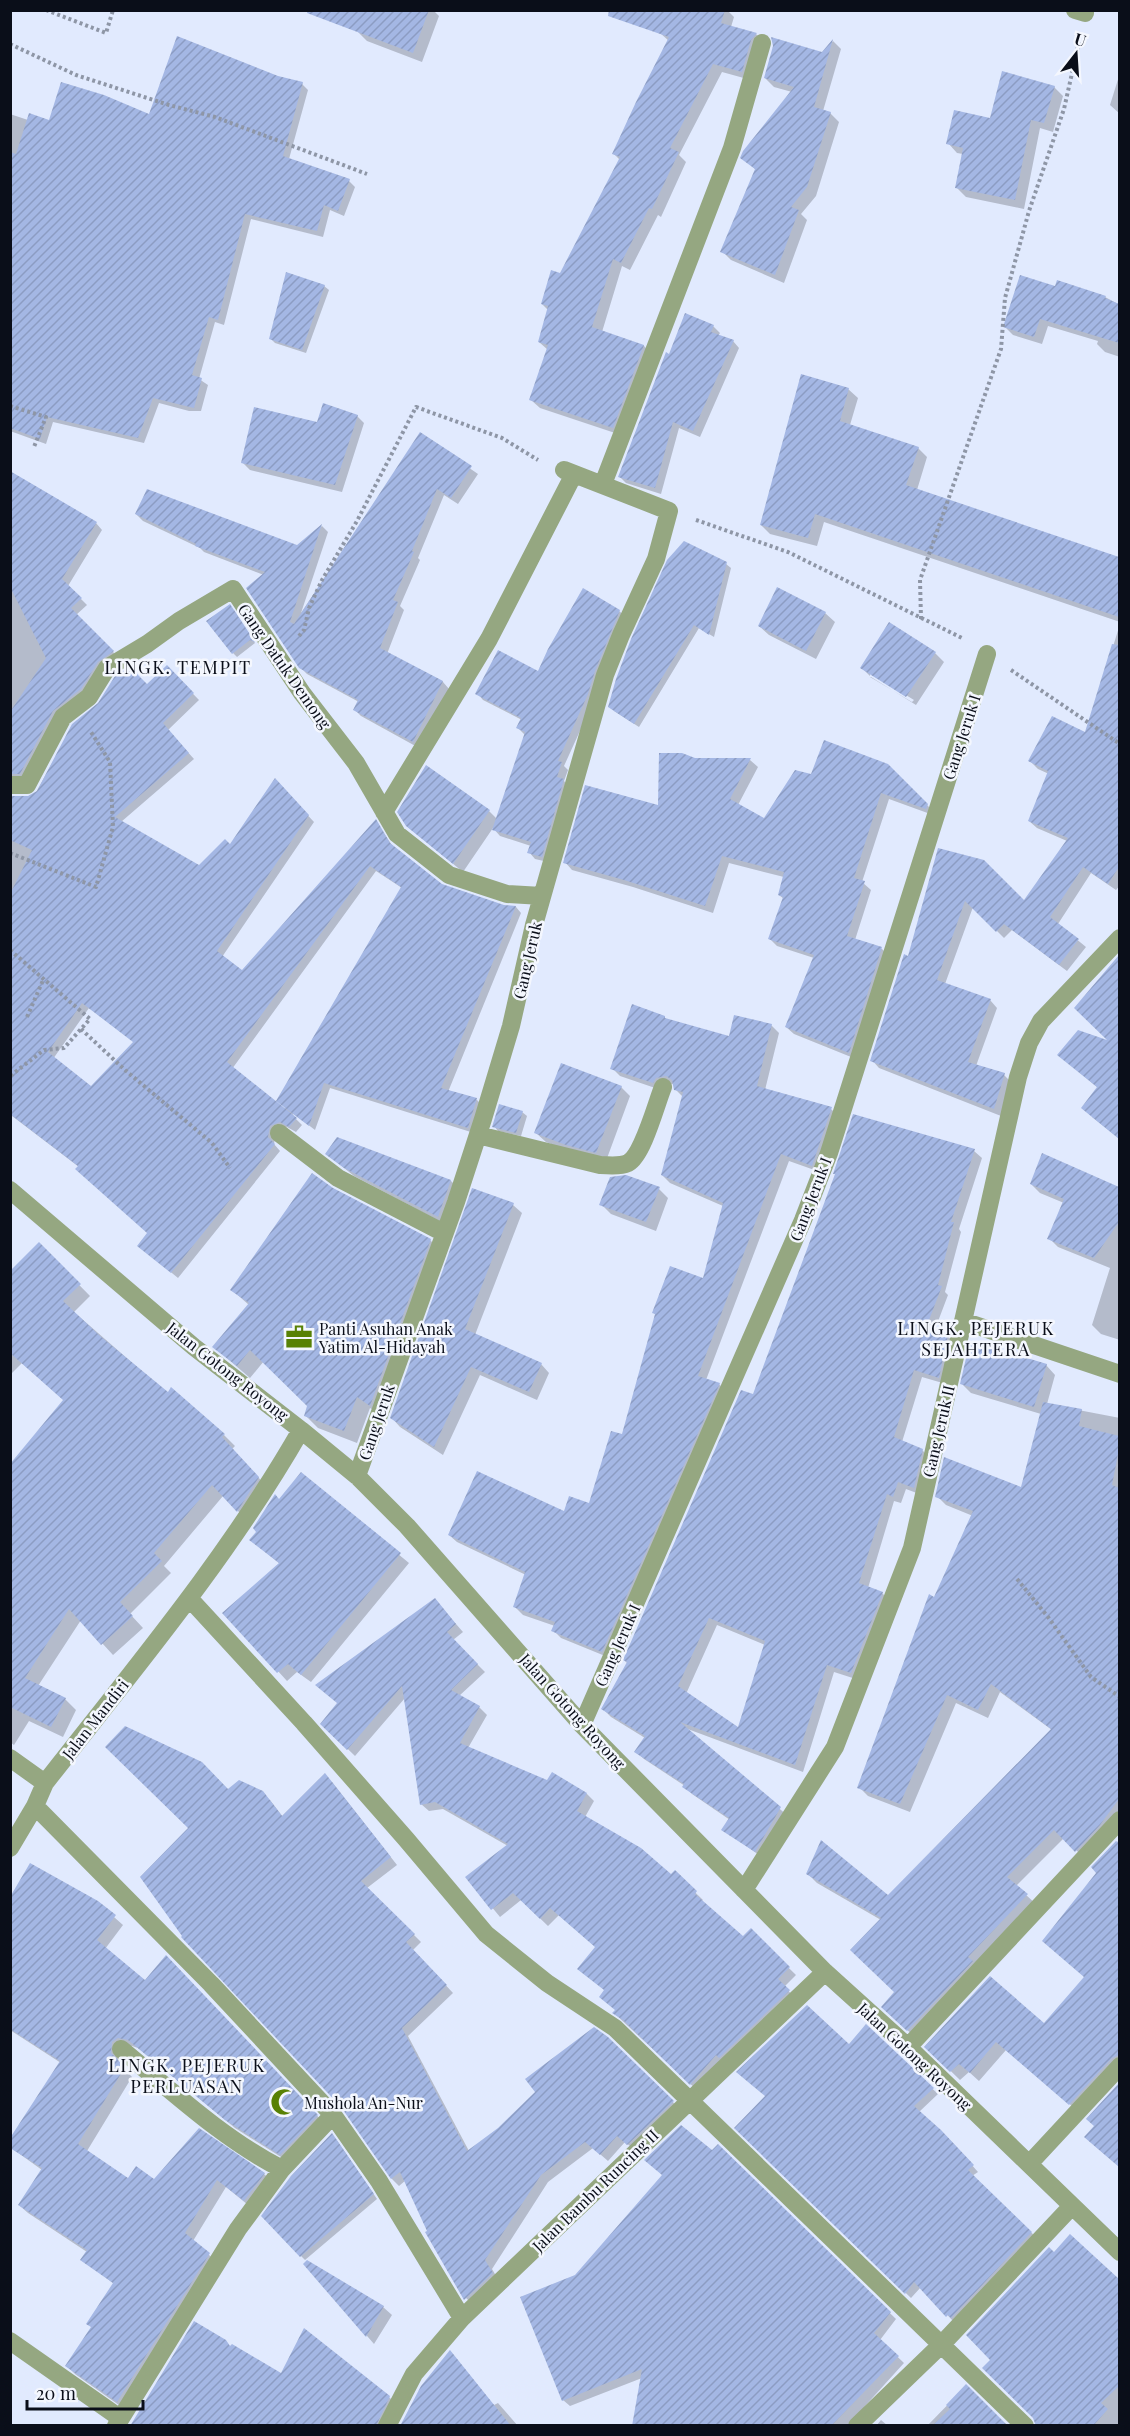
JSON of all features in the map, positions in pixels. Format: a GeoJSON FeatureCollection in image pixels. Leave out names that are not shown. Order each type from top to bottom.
{"type":"FeatureCollection","features":[{"type":"Feature","properties":{"kind":"street"},"geometry":{"type":"LineString","coordinates":[[603,484],[732,148],[762,43]]}},
{"type":"Feature","properties":{"kind":"street"},"geometry":{"type":"LineString","coordinates":[[384,812],[489,639],[569,472],[669,511]]}},
{"type":"Feature","properties":{"kind":"street","name":"Gang Jeruk"},"geometry":{"type":"LineString","coordinates":[[357,1476],[478,1135],[511,1026],[542,896],[605,675],[656,559],[669,511]]}},
{"type":"Feature","properties":{"kind":"street","name":"Gang Datuk Demong"},"geometry":{"type":"LineString","coordinates":[[10,785],[27,785],[63,717],[89,697],[107,668],[233,589],[280,662],[356,763],[397,834],[449,875],[507,894],[542,896]]}},
{"type":"Feature","properties":{"kind":"street","name":"Gang Jeruk I"},"geometry":{"type":"LineString","coordinates":[[582,1725],[803,1220],[828,1153],[987,654]]}},
{"type":"Feature","properties":{"kind":"street","name":"Gang Jeruk II"},"geometry":{"type":"LineString","coordinates":[[744,1890],[835,1747],[912,1548],[1018,1077],[1029,1043],[1041,1021],[1119,938]]}},
{"type":"Feature","properties":{"kind":"street"},"geometry":{"type":"LineString","coordinates":[[478,1135],[600,1165],[623,1164],[638,1154],[663,1087]]}},
{"type":"Feature","properties":{"kind":"street"},"geometry":{"type":"LineString","coordinates":[[279,1133],[338,1178],[444,1233]]}},
{"type":"Feature","properties":{"kind":"street","name":"Jalan Gotong Royong"},"geometry":{"type":"LineString","coordinates":[[10,1190],[194,1347],[357,1476],[407,1526],[582,1725],[744,1890],[825,1972],[908,2047],[1119,2252]]}},
{"type":"Feature","properties":{"kind":"street"},"geometry":{"type":"LineString","coordinates":[[963,1321],[1119,1374]]}},
{"type":"Feature","properties":{"kind":"street","name":"Jalan Mandiri"},"geometry":{"type":"LineString","coordinates":[[10,1848],[35,1806],[45,1783],[213,1567],[277,1471],[301,1430]]}},
{"type":"Feature","properties":{"kind":"street"},"geometry":{"type":"LineString","coordinates":[[189,1598],[304,1723],[486,1934],[547,1983],[615,2028],[1025,2426]]}},
{"type":"Feature","properties":{"kind":"street"},"geometry":{"type":"LineString","coordinates":[[10,1758],[45,1783]]}},
{"type":"Feature","properties":{"kind":"street"},"geometry":{"type":"LineString","coordinates":[[35,1806],[211,1984],[333,2115],[379,2181],[462,2318]]}},
{"type":"Feature","properties":{"kind":"street"},"geometry":{"type":"LineString","coordinates":[[908,2047],[1119,1820]]}},
{"type":"Feature","properties":{"kind":"street","name":"Jalan Bambu Runcing II"},"geometry":{"type":"LineString","coordinates":[[387,2426],[414,2374],[462,2318],[825,1972]]}},
{"type":"Feature","properties":{"kind":"street"},"geometry":{"type":"LineString","coordinates":[[121,2049],[192,2108],[257,2156],[282,2169]]}},
{"type":"Feature","properties":{"kind":"street"},"geometry":{"type":"LineString","coordinates":[[1029,2164],[1119,2066]]}},
{"type":"Feature","properties":{"kind":"street"},"geometry":{"type":"LineString","coordinates":[[10,2341],[118,2422],[238,2229],[282,2169],[333,2115]]}},
{"type":"Feature","properties":{"kind":"street"},"geometry":{"type":"LineString","coordinates":[[857,2426],[942,2344],[1071,2207]]}},
{"type":"Feature","properties":{"kind":"path"},"geometry":{"type":"LineString","coordinates":[[46,10],[106,33],[113,10]]}},
{"type":"Feature","properties":{"kind":"path"},"geometry":{"type":"LineString","coordinates":[[921,619],[920,580],[1002,349],[1005,298],[1029,212],[1064,109],[1082,11]]}},
{"type":"Feature","properties":{"kind":"path"},"geometry":{"type":"LineString","coordinates":[[10,44],[76,75],[215,117],[367,174]]}},
{"type":"Feature","properties":{"kind":"path"},"geometry":{"type":"LineString","coordinates":[[10,406],[46,417],[34,447]]}},
{"type":"Feature","properties":{"kind":"path"},"geometry":{"type":"LineString","coordinates":[[280,662],[304,630],[309,608],[322,580],[357,521],[416,407],[502,438],[535,459],[569,472]]}},
{"type":"Feature","properties":{"kind":"path"},"geometry":{"type":"LineString","coordinates":[[669,511],[788,552],[921,619],[947,629],[1119,744]]}},
{"type":"Feature","properties":{"kind":"path"},"geometry":{"type":"LineString","coordinates":[[10,853],[96,887],[113,827],[110,762],[75,708]]}},
{"type":"Feature","properties":{"kind":"path"},"geometry":{"type":"LineString","coordinates":[[10,950],[90,1019],[64,1048],[44,1050],[10,1076]]}},
{"type":"Feature","properties":{"kind":"path"},"geometry":{"type":"LineString","coordinates":[[27,1017],[44,978]]}},
{"type":"Feature","properties":{"kind":"path"},"geometry":{"type":"LineString","coordinates":[[81,1029],[125,1070],[212,1143],[230,1168]]}},
{"type":"Feature","properties":{"kind":"path"},"geometry":{"type":"LineString","coordinates":[[1017,1579],[1048,1617],[1091,1677],[1119,1697]]}},
{"type":"Feature","properties":{"kind":"building"},"geometry":{"type":"Polygon","coordinates":[[[308,10],[429,10],[413,53],[307,13],[308,10]]]}},
{"type":"Feature","properties":{"kind":"building"},"geometry":{"type":"Polygon","coordinates":[[[609,10],[725,10],[721,23],[757,33],[751,40],[742,72],[713,64],[670,148],[679,152],[652,209],[649,208],[621,263],[613,259],[592,327],[644,345],[613,428],[529,400],[548,345],[538,342],[548,306],[541,304],[551,270],[560,273],[620,157],[612,154],[669,37],[608,16],[609,10]]]}},
{"type":"Feature","properties":{"kind":"building"},"geometry":{"type":"Polygon","coordinates":[[[177,36],[278,76],[303,82],[283,156],[350,179],[338,211],[324,205],[317,231],[245,214],[218,320],[209,317],[192,375],[202,378],[194,408],[153,398],[138,438],[47,417],[40,439],[10,428],[10,152],[16,154],[29,113],[49,120],[61,82],[104,95],[149,114],[177,36]]]}},
{"type":"Feature","properties":{"kind":"building"},"geometry":{"type":"Polygon","coordinates":[[[771,37],[822,52],[833,39],[814,107],[831,112],[807,187],[791,207],[799,210],[775,275],[720,252],[755,169],[740,158],[743,151],[794,87],[764,78],[773,46],[771,37]]]}},
{"type":"Feature","properties":{"kind":"building"},"geometry":{"type":"Polygon","coordinates":[[[1002,71],[1055,86],[1044,123],[1031,120],[1015,200],[955,188],[963,148],[946,144],[954,110],[990,118],[1002,71]]]}},
{"type":"Feature","properties":{"kind":"building"},"geometry":{"type":"Polygon","coordinates":[[[286,272],[325,285],[302,350],[269,339],[286,272]]]}},
{"type":"Feature","properties":{"kind":"building"},"geometry":{"type":"Polygon","coordinates":[[[1020,275],[1055,286],[1057,280],[1106,296],[1105,298],[1119,304],[1119,343],[1040,319],[1034,337],[1003,327],[1020,275]]]}},
{"type":"Feature","properties":{"kind":"building"},"geometry":{"type":"Polygon","coordinates":[[[685,313],[714,325],[711,332],[734,340],[693,431],[673,422],[655,488],[618,477],[666,352],[669,354],[685,313]]]}},
{"type":"Feature","properties":{"kind":"building"},"geometry":{"type":"Polygon","coordinates":[[[801,374],[849,388],[840,421],[919,447],[906,485],[1119,557],[1119,617],[815,514],[808,538],[760,525],[801,374]]]}},
{"type":"Feature","properties":{"kind":"building"},"geometry":{"type":"Polygon","coordinates":[[[323,403],[358,415],[335,485],[241,463],[254,407],[317,422],[323,403]]]}},
{"type":"Feature","properties":{"kind":"building"},"geometry":{"type":"Polygon","coordinates":[[[420,432],[472,466],[451,498],[437,489],[412,551],[414,552],[393,600],[398,602],[380,648],[443,681],[413,742],[353,710],[358,700],[299,668],[246,588],[265,572],[195,546],[196,544],[135,514],[147,489],[297,545],[322,524],[290,622],[294,624],[420,432]]]}},
{"type":"Feature","properties":{"kind":"building"},"geometry":{"type":"Polygon","coordinates":[[[10,471],[97,522],[62,579],[82,598],[71,608],[114,651],[98,662],[81,689],[53,711],[20,774],[10,774],[10,712],[46,658],[10,587],[10,471]]]}},
{"type":"Feature","properties":{"kind":"building"},"geometry":{"type":"Polygon","coordinates":[[[684,541],[727,562],[709,635],[694,625],[634,724],[608,707],[631,639],[667,560],[684,541]]]}},
{"type":"Feature","properties":{"kind":"building"},"geometry":{"type":"Polygon","coordinates":[[[777,587],[826,612],[806,651],[758,626],[777,587]]]}},
{"type":"Feature","properties":{"kind":"building"},"geometry":{"type":"Polygon","coordinates":[[[583,588],[620,610],[588,694],[558,761],[562,762],[557,777],[564,779],[542,857],[527,853],[531,842],[492,830],[525,732],[516,728],[521,718],[475,694],[498,650],[538,671],[583,588]]]}},
{"type":"Feature","properties":{"kind":"building"},"geometry":{"type":"Polygon","coordinates":[[[230,604],[255,642],[250,640],[232,654],[206,621],[230,604]]]}},
{"type":"Feature","properties":{"kind":"building"},"geometry":{"type":"Polygon","coordinates":[[[889,622],[936,652],[906,697],[860,668],[889,622]]]}},
{"type":"Feature","properties":{"kind":"building"},"geometry":{"type":"Polygon","coordinates":[[[1112,644],[1119,645],[1119,867],[1108,884],[1083,867],[1050,917],[1079,939],[1059,965],[1004,924],[996,932],[965,901],[937,980],[991,999],[968,1062],[1005,1073],[994,1109],[870,1061],[904,954],[908,956],[938,848],[984,860],[1024,900],[1068,838],[1028,821],[1048,771],[1028,761],[1052,716],[1085,732],[1112,644]]]}},
{"type":"Feature","properties":{"kind":"building"},"geometry":{"type":"Polygon","coordinates":[[[167,665],[194,693],[163,723],[189,753],[115,817],[199,865],[225,839],[230,844],[275,778],[309,815],[217,951],[242,970],[376,819],[390,843],[442,884],[504,905],[516,906],[441,1088],[477,1098],[468,1128],[324,1083],[309,1126],[276,1101],[401,887],[370,866],[227,1062],[297,1118],[289,1127],[280,1122],[270,1126],[268,1137],[275,1144],[171,1273],[137,1246],[147,1233],[75,1169],[78,1166],[10,1114],[10,894],[32,850],[10,840],[10,796],[28,796],[37,791],[72,724],[98,703],[115,676],[130,667],[147,684],[167,665]],[[82,1003],[48,1052],[91,1086],[133,1042],[82,1003]]]}},
{"type":"Feature","properties":{"kind":"building"},"geometry":{"type":"Polygon","coordinates":[[[824,740],[888,764],[928,804],[926,809],[881,793],[854,878],[865,881],[847,936],[882,947],[849,1053],[785,1027],[814,955],[768,939],[783,897],[778,895],[784,872],[722,856],[705,906],[563,863],[585,785],[658,805],[659,753],[682,753],[695,758],[751,758],[730,799],[764,818],[795,770],[811,774],[824,740]]]}},
{"type":"Feature","properties":{"kind":"building"},"geometry":{"type":"Polygon","coordinates":[[[426,765],[490,810],[453,864],[406,826],[397,812],[426,765]]]}},
{"type":"Feature","properties":{"kind":"building"},"geometry":{"type":"Polygon","coordinates":[[[1119,955],[1119,1139],[1081,1108],[1097,1087],[1057,1055],[1078,1030],[1107,1040],[1074,1008],[1119,955]]]}},
{"type":"Feature","properties":{"kind":"building"},"geometry":{"type":"Polygon","coordinates":[[[632,1004],[665,1016],[665,1018],[729,1036],[734,1015],[772,1024],[757,1086],[832,1107],[812,1166],[781,1154],[698,1376],[720,1383],[602,1652],[551,1631],[555,1622],[513,1607],[525,1572],[448,1535],[477,1471],[564,1511],[569,1496],[589,1503],[611,1431],[622,1434],[655,1314],[652,1313],[670,1266],[703,1278],[723,1203],[661,1175],[683,1092],[674,1090],[672,1080],[666,1076],[656,1078],[653,1083],[610,1069],[632,1004]]]}},
{"type":"Feature","properties":{"kind":"building"},"geometry":{"type":"Polygon","coordinates":[[[561,1063],[622,1086],[596,1153],[534,1133],[561,1063]]]}},
{"type":"Feature","properties":{"kind":"building"},"geometry":{"type":"Polygon","coordinates":[[[499,1104],[523,1111],[516,1133],[492,1127],[499,1104]]]}},
{"type":"Feature","properties":{"kind":"building"},"geometry":{"type":"Polygon","coordinates":[[[853,1114],[975,1149],[951,1222],[954,1222],[938,1285],[942,1286],[926,1328],[948,1335],[939,1378],[914,1370],[894,1437],[923,1449],[914,1488],[898,1482],[893,1497],[887,1494],[859,1583],[883,1592],[851,1673],[827,1665],[795,1765],[680,1722],[781,1807],[755,1852],[721,1830],[729,1818],[682,1787],[684,1784],[634,1752],[645,1736],[601,1709],[627,1662],[623,1660],[741,1390],[753,1394],[835,1174],[833,1174],[853,1114]],[[709,1618],[678,1686],[738,1727],[765,1641],[709,1618]]]}},
{"type":"Feature","properties":{"kind":"building"},"geometry":{"type":"Polygon","coordinates":[[[337,1137],[451,1180],[438,1217],[344,1168],[325,1154],[337,1137]]]}},
{"type":"Feature","properties":{"kind":"building"},"geometry":{"type":"Polygon","coordinates":[[[1042,1153],[1119,1187],[1119,1222],[1094,1258],[1047,1239],[1064,1199],[1030,1184],[1042,1153]]]}},
{"type":"Feature","properties":{"kind":"building"},"geometry":{"type":"Polygon","coordinates":[[[312,1173],[333,1188],[431,1239],[370,1406],[357,1397],[344,1431],[304,1416],[307,1406],[250,1350],[237,1366],[212,1347],[249,1303],[230,1290],[312,1173]]]}},
{"type":"Feature","properties":{"kind":"building"},"geometry":{"type":"Polygon","coordinates":[[[626,1175],[660,1187],[646,1222],[599,1205],[610,1177],[626,1175]]]}},
{"type":"Feature","properties":{"kind":"building"},"geometry":{"type":"Polygon","coordinates":[[[472,1188],[514,1203],[465,1329],[542,1363],[529,1392],[471,1367],[434,1447],[390,1418],[472,1188]]]}},
{"type":"Feature","properties":{"kind":"building"},"geometry":{"type":"Polygon","coordinates":[[[39,1242],[81,1284],[63,1301],[100,1336],[168,1392],[171,1387],[225,1434],[222,1437],[259,1477],[237,1512],[212,1485],[154,1553],[162,1561],[120,1602],[133,1616],[101,1645],[69,1609],[25,1678],[66,1698],[51,1727],[10,1707],[10,1464],[63,1400],[10,1353],[10,1271],[39,1242]]]}},
{"type":"Feature","properties":{"kind":"building"},"geometry":{"type":"Polygon","coordinates":[[[970,1341],[1047,1364],[1034,1407],[960,1384],[970,1341]]]}},
{"type":"Feature","properties":{"kind":"building"},"geometry":{"type":"Polygon","coordinates":[[[1043,1402],[1082,1409],[1079,1426],[1119,1436],[1119,1449],[1112,1485],[1119,1488],[1119,1799],[1100,1825],[1075,1852],[1054,1830],[1007,1877],[1028,1894],[968,1957],[973,1961],[907,2031],[881,2007],[894,1992],[850,1950],[881,1918],[806,1874],[821,1840],[888,1895],[1051,1729],[991,1684],[978,1710],[947,1695],[900,1804],[857,1788],[929,1594],[934,1597],[973,1511],[935,1497],[944,1457],[1021,1487],[1043,1402]]]}},
{"type":"Feature","properties":{"kind":"building"},"geometry":{"type":"Polygon","coordinates":[[[301,1472],[401,1553],[301,1675],[288,1664],[277,1673],[222,1613],[279,1563],[249,1540],[256,1532],[253,1528],[275,1494],[279,1499],[301,1472]]]}},
{"type":"Feature","properties":{"kind":"building"},"geometry":{"type":"Polygon","coordinates":[[[435,1598],[456,1624],[447,1632],[478,1664],[451,1690],[480,1706],[460,1743],[547,1780],[552,1772],[587,1793],[577,1811],[641,1848],[671,1874],[675,1870],[697,1891],[695,1894],[743,1936],[751,1928],[790,1967],[778,1979],[790,1990],[719,2058],[716,2055],[690,2085],[623,2020],[612,2013],[615,2010],[599,1997],[604,1990],[577,1969],[595,1947],[550,1908],[540,1919],[513,1893],[491,1910],[465,1877],[508,1844],[435,1802],[420,1805],[402,1686],[347,1750],[320,1724],[337,1703],[315,1685],[435,1598]]]}},
{"type":"Feature","properties":{"kind":"building"},"geometry":{"type":"Polygon","coordinates":[[[125,1726],[202,1762],[228,1789],[239,1780],[263,1791],[282,1816],[325,1773],[391,1857],[361,1881],[415,1934],[406,1942],[447,1985],[402,2028],[467,2151],[498,2128],[535,2092],[525,2079],[594,2027],[608,2037],[674,2101],[627,2145],[617,2136],[600,2155],[585,2142],[541,2175],[485,2260],[493,2273],[464,2300],[425,2232],[427,2231],[400,2172],[391,2179],[341,2107],[181,1937],[140,1877],[188,1828],[105,1747],[125,1726]]]}},
{"type":"Feature","properties":{"kind":"building"},"geometry":{"type":"Polygon","coordinates":[[[1116,1841],[1119,1843],[1119,2055],[1112,2058],[1069,2105],[996,2042],[970,2073],[959,2064],[950,2072],[924,2047],[990,1976],[1044,2023],[1084,1977],[1042,1941],[1096,1873],[1091,1867],[1116,1841]]]}},
{"type":"Feature","properties":{"kind":"building"},"geometry":{"type":"Polygon","coordinates":[[[30,1863],[98,1901],[116,1915],[97,1940],[145,1980],[166,1955],[318,2115],[280,2155],[225,2120],[128,2040],[118,2038],[112,2042],[111,2053],[125,2067],[78,2144],[128,2178],[136,2166],[154,2179],[199,2128],[265,2173],[244,2201],[217,2180],[185,2233],[210,2253],[117,2402],[65,2366],[91,2327],[86,2324],[113,2283],[80,2260],[87,2250],[18,2205],[42,2168],[10,2148],[10,2138],[60,2061],[10,2029],[10,1897],[30,1863]]]}},
{"type":"Feature","properties":{"kind":"building"},"geometry":{"type":"Polygon","coordinates":[[[807,2005],[849,2044],[866,2024],[934,2088],[914,2106],[941,2130],[974,2165],[968,2170],[1032,2232],[951,2318],[948,2315],[946,2317],[914,2282],[905,2294],[734,2128],[765,2096],[736,2072],[807,2005]]]}},
{"type":"Feature","properties":{"kind":"building"},"geometry":{"type":"Polygon","coordinates":[[[1119,2083],[1119,2167],[1084,2137],[1094,2126],[1086,2119],[1119,2083]]]}},
{"type":"Feature","properties":{"kind":"building"},"geometry":{"type":"Polygon","coordinates":[[[681,2125],[712,2150],[718,2144],[891,2312],[874,2333],[899,2356],[831,2426],[632,2426],[642,2369],[562,2401],[520,2297],[575,2275],[662,2175],[644,2160],[681,2125]]]}},
{"type":"Feature","properties":{"kind":"building"},"geometry":{"type":"Polygon","coordinates":[[[332,2133],[374,2194],[300,2257],[261,2216],[291,2176],[332,2133]]]}},
{"type":"Feature","properties":{"kind":"building"},"geometry":{"type":"Polygon","coordinates":[[[1070,2234],[1119,2279],[1119,2386],[1101,2403],[1108,2409],[1093,2426],[1036,2426],[1033,2418],[982,2368],[990,2360],[966,2335],[1049,2247],[1054,2252],[1070,2234]]]}},
{"type":"Feature","properties":{"kind":"building"},"geometry":{"type":"Polygon","coordinates":[[[307,2260],[384,2306],[366,2337],[303,2264],[307,2260]]]}},
{"type":"Feature","properties":{"kind":"building"},"geometry":{"type":"Polygon","coordinates":[[[194,2321],[226,2340],[230,2346],[232,2344],[281,2373],[304,2328],[390,2396],[376,2426],[130,2426],[194,2321]]]}},
{"type":"Feature","properties":{"kind":"building"},"geometry":{"type":"Polygon","coordinates":[[[450,2350],[511,2426],[400,2426],[421,2386],[450,2350]]]}},
{"type":"Feature","properties":{"kind":"building"},"geometry":{"type":"Polygon","coordinates":[[[966,2384],[1008,2426],[932,2426],[950,2409],[946,2405],[966,2384]]]}},
{"type":"Feature","properties":{"kind":"place","name":"Panti Asuhan Anak Yatim Al-Hidayah"},"geometry":{"type":"Point","coordinates":[299,1337]}},
{"type":"Feature","properties":{"kind":"place","name":"Mushola An-Nur"},"geometry":{"type":"Point","coordinates":[284,2102]}},
{"type":"Feature","properties":{"kind":"district","name":"LINGK. TEMPIT"},"geometry":{"type":"Point","coordinates":[178,667]}},
{"type":"Feature","properties":{"kind":"district","name":"LINGK. PEJERUK SEJAHTERA"},"geometry":{"type":"Point","coordinates":[976,1338]}},
{"type":"Feature","properties":{"kind":"district","name":"LINGK. PEJERUK PERLUASAN"},"geometry":{"type":"Point","coordinates":[187,2075]}}]}
